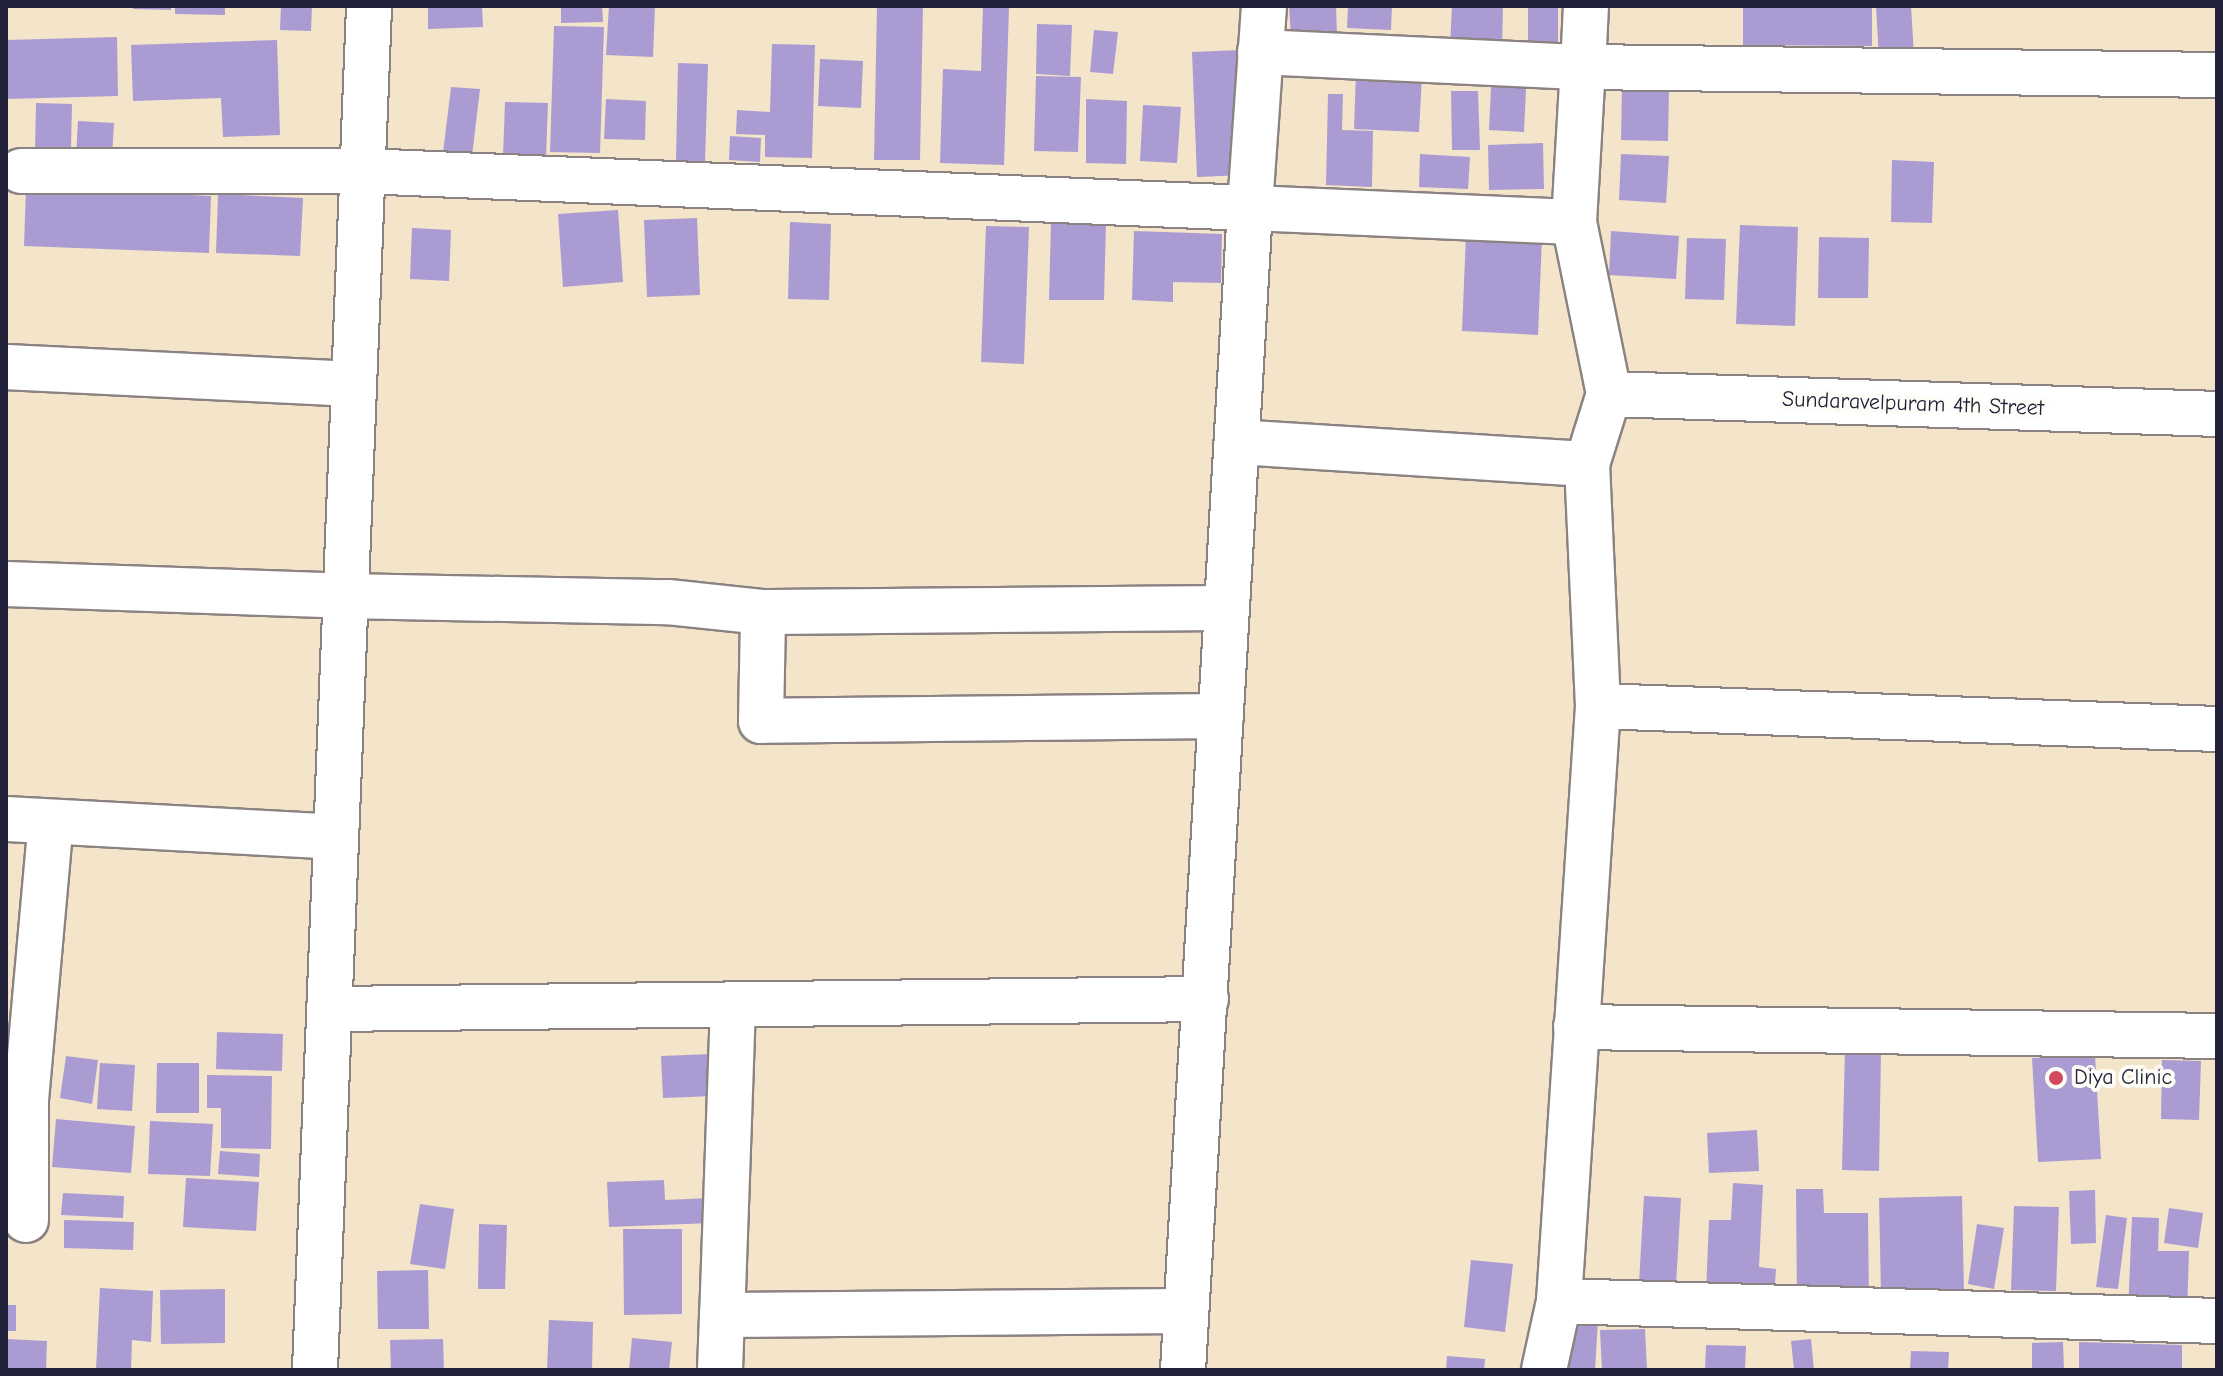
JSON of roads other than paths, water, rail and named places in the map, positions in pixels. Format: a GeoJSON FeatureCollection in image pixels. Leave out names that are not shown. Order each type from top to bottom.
{"type":"FeatureCollection","features":[{"type":"Feature","properties":{"kind":"street"},"geometry":{"type":"LineString","coordinates":[[315,1370],[369,6]]}},
{"type":"Feature","properties":{"kind":"street"},"geometry":{"type":"LineString","coordinates":[[1183,1370],[1264,6]]}},
{"type":"Feature","properties":{"kind":"street"},"geometry":{"type":"LineString","coordinates":[[1544,1370],[1559,1301],[1598,706],[1587,464],[1609,394],[1574,222],[1586,6]]}},
{"type":"Feature","properties":{"kind":"street"},"geometry":{"type":"LineString","coordinates":[[1260,52],[1583,67],[2217,75]]}},
{"type":"Feature","properties":{"kind":"street"},"geometry":{"type":"LineString","coordinates":[[21,171],[362,171],[1574,222]]}},
{"type":"Feature","properties":{"kind":"street"},"geometry":{"type":"LineString","coordinates":[[6,367],[353,384]]}},
{"type":"Feature","properties":{"kind":"street","name":"Sundaravelpuram 4th Street"},"geometry":{"type":"LineString","coordinates":[[1609,394],[2217,414]]}},
{"type":"Feature","properties":{"kind":"street"},"geometry":{"type":"LineString","coordinates":[[1237,442],[1587,464]]}},
{"type":"Feature","properties":{"kind":"street"},"geometry":{"type":"LineString","coordinates":[[6,584],[345,596],[668,602],[763,612],[1227,608]]}},
{"type":"Feature","properties":{"kind":"street"},"geometry":{"type":"LineString","coordinates":[[763,612],[761,721],[1221,716]]}},
{"type":"Feature","properties":{"kind":"street"},"geometry":{"type":"LineString","coordinates":[[1598,706],[2217,729]]}},
{"type":"Feature","properties":{"kind":"street"},"geometry":{"type":"LineString","coordinates":[[6,819],[336,837]]}},
{"type":"Feature","properties":{"kind":"street"},"geometry":{"type":"LineString","coordinates":[[26,1220],[26,1100],[51,822]]}},
{"type":"Feature","properties":{"kind":"street"},"geometry":{"type":"LineString","coordinates":[[329,1009],[1206,999]]}},
{"type":"Feature","properties":{"kind":"street"},"geometry":{"type":"LineString","coordinates":[[720,1370],[733,1005]]}},
{"type":"Feature","properties":{"kind":"street"},"geometry":{"type":"LineString","coordinates":[[1576,1027],[2217,1036]]}},
{"type":"Feature","properties":{"kind":"street"},"geometry":{"type":"LineString","coordinates":[[1559,1301],[2217,1321]]}},
{"type":"Feature","properties":{"kind":"street"},"geometry":{"type":"LineString","coordinates":[[722,1315],[1186,1311]]}},
{"type":"Feature","properties":{"kind":"place","name":"Diya Clinic"},"geometry":{"type":"Point","coordinates":[2056,1078]}}]}
